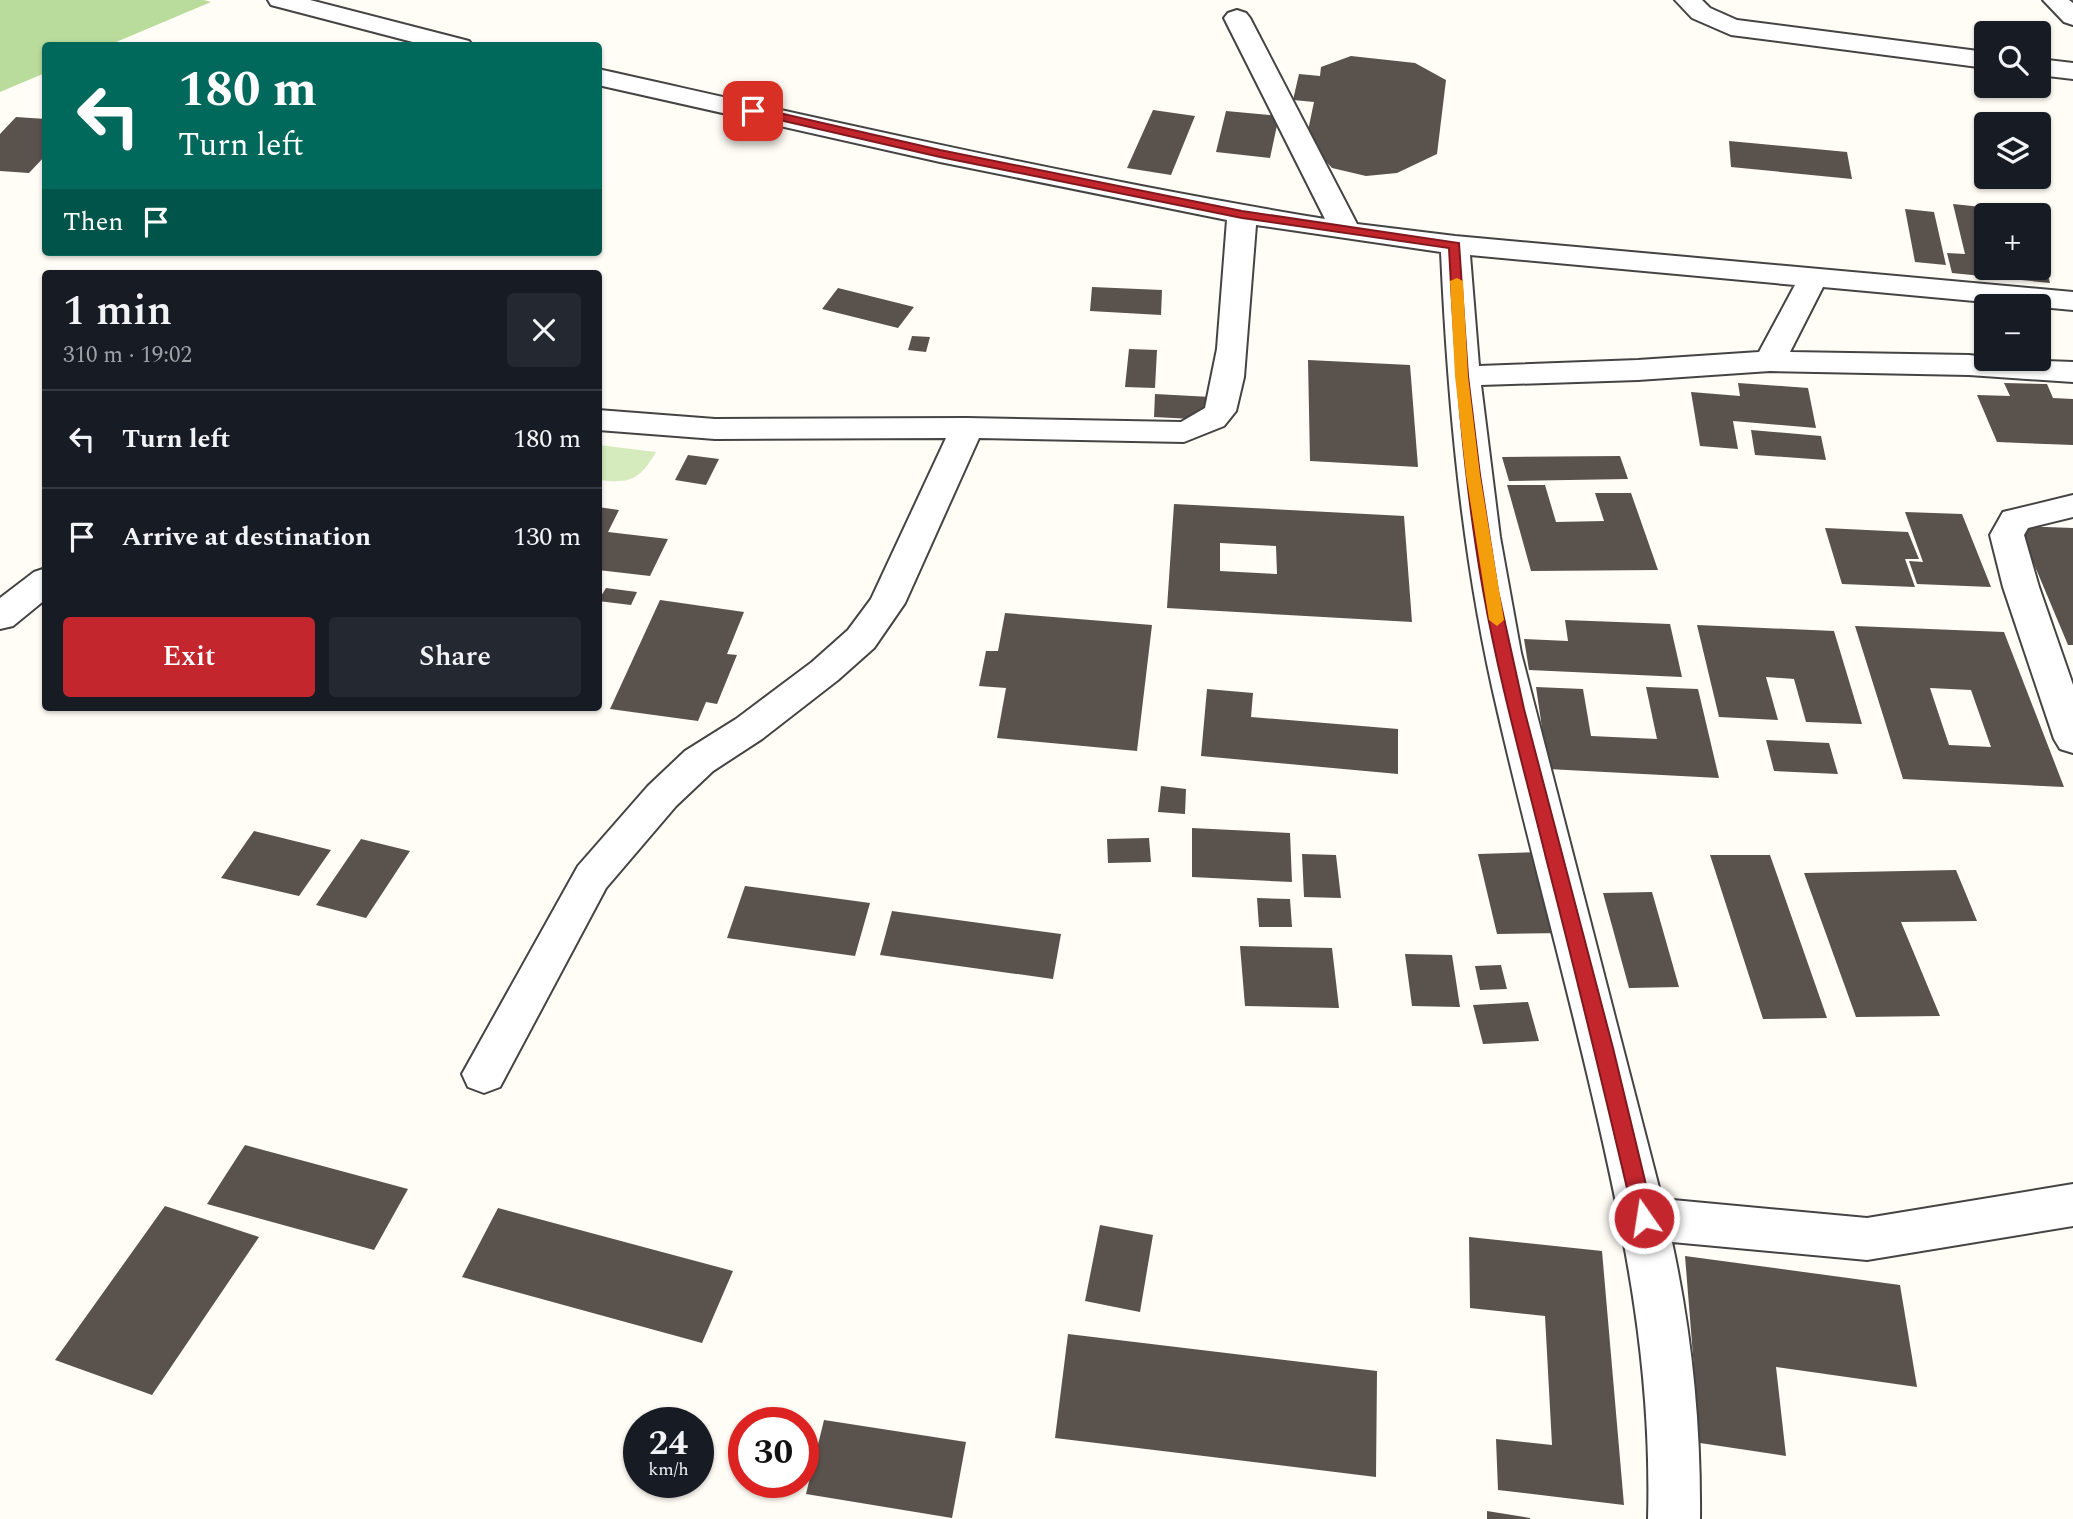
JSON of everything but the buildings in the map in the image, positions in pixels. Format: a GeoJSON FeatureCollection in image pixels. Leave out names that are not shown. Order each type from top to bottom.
{"type":"FeatureCollection","features":[{"type":"Feature","properties":{"kind":"street"},"geometry":{"type":"LineString","coordinates":[[280,0],[444,42]]}},
{"type":"Feature","properties":{"kind":"street"},"geometry":{"type":"LineString","coordinates":[[1686,0],[1701,13],[1731,27],[1974,58]]}},
{"type":"Feature","properties":{"kind":"street"},"geometry":{"type":"LineString","coordinates":[[2055,0],[2073,17]]}},
{"type":"Feature","properties":{"kind":"street"},"geometry":{"type":"LineString","coordinates":[[1237,18],[1346,231]]}},
{"type":"Feature","properties":{"kind":"street"},"geometry":{"type":"LineString","coordinates":[[2051,68],[2073,71]]}},
{"type":"Feature","properties":{"kind":"street"},"geometry":{"type":"LineString","coordinates":[[602,78],[940,153],[1242,214],[1346,231],[1455,245],[2073,301]]}},
{"type":"Feature","properties":{"kind":"street"},"geometry":{"type":"LineString","coordinates":[[602,419],[715,429],[967,428],[1184,432],[1212,421],[1222,409],[1242,214]]}},
{"type":"Feature","properties":{"kind":"street"},"geometry":{"type":"LineString","coordinates":[[1455,245],[1462,376],[1490,591],[1516,709],[1601,1035],[1644,1218],[1671,1387],[1675,1455],[1674,1519]]}},
{"type":"Feature","properties":{"kind":"street"},"geometry":{"type":"LineString","coordinates":[[1770,361],[1813,278]]}},
{"type":"Feature","properties":{"kind":"street"},"geometry":{"type":"LineString","coordinates":[[1462,376],[1638,370],[1770,361],[1969,365],[2073,372]]}},
{"type":"Feature","properties":{"kind":"street"},"geometry":{"type":"LineString","coordinates":[[484,1074],[592,877],[662,796],[699,761],[749,729],[825,671],[861,639],[887,603],[967,428]]}},
{"type":"Feature","properties":{"kind":"street"},"geometry":{"type":"LineString","coordinates":[[2073,506],[2015,520],[2007,535],[2021,587],[2073,739]]}},
{"type":"Feature","properties":{"kind":"street"},"geometry":{"type":"LineString","coordinates":[[0,617],[42,583]]}},
{"type":"Feature","properties":{"kind":"street"},"geometry":{"type":"LineString","coordinates":[[1644,1218],[1867,1239],[2073,1205]]}},
{"type":"Feature","properties":{"kind":"green space"},"geometry":{"type":"Polygon","coordinates":[[[0,0],[211,2],[116,42],[42,42],[42,74],[0,92],[0,0]]]}},
{"type":"Feature","properties":{"kind":"green space"},"geometry":{"type":"Polygon","coordinates":[[[602,445],[656,452],[634,478],[602,480],[602,445]]]}},
{"type":"Feature","properties":{"kind":"slow traffic"},"geometry":{"type":"LineString","coordinates":[[1457,281],[1462,376],[1473,475],[1490,591],[1497,620]]}},
{"type":"Feature","properties":{"kind":"route"},"geometry":{"type":"LineString","coordinates":[[753,111],[940,153],[1242,214],[1455,245],[1462,376],[1490,591],[1516,709],[1604,1048],[1644,1218]]}}]}
